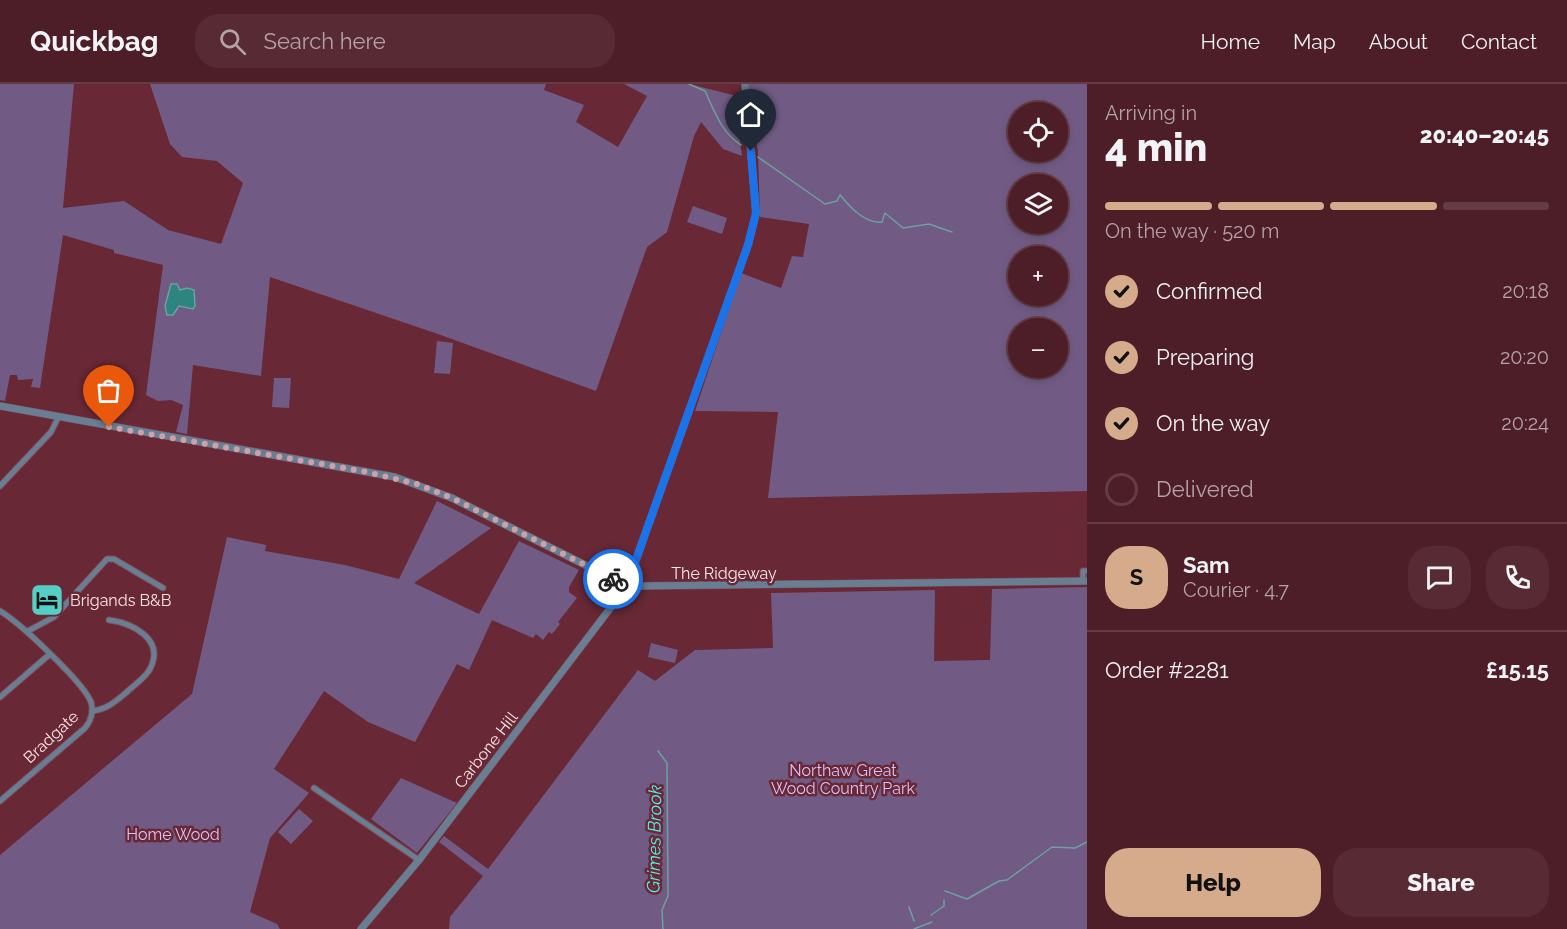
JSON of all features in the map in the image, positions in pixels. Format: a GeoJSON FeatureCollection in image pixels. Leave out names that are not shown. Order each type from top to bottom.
{"type":"FeatureCollection","features":[{"type":"Feature","properties":{"kind":"street","name":"Carbone Hill"},"geometry":{"type":"LineString","coordinates":[[361,929],[419,860],[580,649],[626,584],[748,245],[756,213],[745,84]]}},
{"type":"Feature","properties":{"kind":"street","name":"The Ridgeway"},"geometry":{"type":"LineString","coordinates":[[0,406],[367,472],[417,484],[452,498],[626,584],[693,587],[1085,581],[1083,571],[1087,571]]}},
{"type":"Feature","properties":{"kind":"street"},"geometry":{"type":"LineString","coordinates":[[0,486],[51,432],[58,418]]}},
{"type":"Feature","properties":{"kind":"street"},"geometry":{"type":"LineString","coordinates":[[28,631],[54,616],[107,559],[114,559],[163,588]]}},
{"type":"Feature","properties":{"kind":"street","name":"Bradgate"},"geometry":{"type":"LineString","coordinates":[[0,611],[28,631],[50,654],[88,696],[92,711],[91,719],[84,728],[0,801]]}},
{"type":"Feature","properties":{"kind":"street"},"geometry":{"type":"LineString","coordinates":[[92,711],[109,707],[150,670],[153,658],[148,639],[139,629],[125,622],[108,620]]}},
{"type":"Feature","properties":{"kind":"street"},"geometry":{"type":"LineString","coordinates":[[0,697],[50,654]]}},
{"type":"Feature","properties":{"kind":"street"},"geometry":{"type":"LineString","coordinates":[[314,788],[419,860]]}},
{"type":"Feature","properties":{"kind":"green space"},"geometry":{"type":"Polygon","coordinates":[[[0,84],[74,84],[63,208],[124,201],[168,230],[221,244],[243,183],[217,161],[182,157],[170,144],[150,84],[546,84],[544,90],[584,105],[576,122],[618,147],[647,96],[624,84],[689,84],[733,95],[742,156],[723,149],[701,122],[694,136],[667,232],[647,247],[596,391],[270,277],[261,376],[193,365],[187,434],[176,432],[183,405],[171,400],[158,401],[146,395],[163,265],[114,253],[114,250],[63,235],[40,388],[31,387],[33,379],[18,380],[17,375],[10,375],[5,401],[0,400],[0,84]]]}},
{"type":"Feature","properties":{"kind":"green space"},"geometry":{"type":"Polygon","coordinates":[[[749,84],[1087,84],[1087,491],[768,498],[778,412],[695,411],[741,273],[781,288],[792,256],[803,257],[809,224],[760,217],[758,151],[748,109],[749,84]]]}},
{"type":"Feature","properties":{"kind":"green space"},"geometry":{"type":"Polygon","coordinates":[[[693,206],[727,218],[722,234],[687,222],[693,206]]]}},
{"type":"Feature","properties":{"kind":"green space"},"geometry":{"type":"Polygon","coordinates":[[[437,341],[453,343],[450,374],[434,373],[437,341]]]}},
{"type":"Feature","properties":{"kind":"green space"},"geometry":{"type":"Polygon","coordinates":[[[274,378],[291,378],[289,408],[272,407],[274,378]]]}},
{"type":"Feature","properties":{"kind":"green space","name":"Home Wood"},"geometry":{"type":"Polygon","coordinates":[[[437,501],[491,528],[414,583],[479,614],[519,541],[579,570],[569,587],[569,592],[577,598],[558,622],[560,624],[552,634],[549,632],[543,640],[536,634],[533,638],[492,620],[469,670],[457,664],[415,742],[368,722],[324,691],[274,769],[309,793],[270,838],[250,912],[277,924],[280,929],[0,929],[0,855],[192,694],[227,537],[266,545],[265,551],[345,565],[399,579],[437,501]]]}},
{"type":"Feature","properties":{"kind":"green space","name":"Northaw Great Wood Country Park"},"geometry":{"type":"Polygon","coordinates":[[[1087,587],[1087,929],[449,929],[450,917],[483,876],[439,842],[444,836],[488,869],[638,670],[655,681],[695,650],[773,648],[771,593],[935,590],[934,661],[990,660],[992,589],[1087,587]]]}},
{"type":"Feature","properties":{"kind":"green space"},"geometry":{"type":"Polygon","coordinates":[[[651,643],[678,650],[675,663],[648,657],[651,643]]]}},
{"type":"Feature","properties":{"kind":"green space"},"geometry":{"type":"Polygon","coordinates":[[[401,778],[457,803],[417,853],[371,819],[401,778]]]}},
{"type":"Feature","properties":{"kind":"green space"},"geometry":{"type":"Polygon","coordinates":[[[299,809],[313,821],[291,844],[278,832],[299,809]]]}},
{"type":"Feature","properties":{"kind":"water"},"geometry":{"type":"Polygon","coordinates":[[[171,284],[177,284],[180,290],[187,288],[194,290],[195,306],[193,309],[179,306],[173,315],[167,315],[165,306],[171,284]]]}},
{"type":"Feature","properties":{"kind":"building","name":"Brigands B&B"},"geometry":{"type":"Polygon","coordinates":[[[51,592],[57,599],[46,607],[36,601],[43,595],[45,597],[51,592]]]}},
{"type":"Feature","properties":{"kind":"waterway"},"geometry":{"type":"LineString","coordinates":[[689,84],[705,91],[723,128],[741,145]]}},
{"type":"Feature","properties":{"kind":"waterway"},"geometry":{"type":"LineString","coordinates":[[758,157],[825,204],[837,201],[840,195],[864,218],[876,222],[882,222],[885,213],[903,228],[929,224],[952,232]]}},
{"type":"Feature","properties":{"kind":"waterway","name":"Grimes Brook"},"geometry":{"type":"LineString","coordinates":[[658,751],[667,763],[668,896],[662,910],[663,929]]}},
{"type":"Feature","properties":{"kind":"waterway","name":"Grimes Brook"},"geometry":{"type":"LineString","coordinates":[[945,891],[967,899],[999,881],[1007,880],[1052,847],[1075,848],[1087,842]]}},
{"type":"Feature","properties":{"kind":"waterway","name":"Grimes Brook"},"geometry":{"type":"LineString","coordinates":[[931,915],[944,906],[944,900]]}},
{"type":"Feature","properties":{"kind":"waterway"},"geometry":{"type":"LineString","coordinates":[[909,907],[914,921]]}},
{"type":"Feature","properties":{"kind":"waterway","name":"Grimes Brook"},"geometry":{"type":"LineString","coordinates":[[914,929],[932,922]]}},
{"type":"Feature","properties":{"kind":"way so far"},"geometry":{"type":"LineString","coordinates":[[109,427],[394,477],[452,498],[613,579]]}},
{"type":"Feature","properties":{"kind":"place","name":"Brigands B&B"},"geometry":{"type":"Point","coordinates":[47,600]}},
{"type":"Feature","properties":{"kind":"route"},"geometry":{"type":"LineString","coordinates":[[613,579],[626,584],[632,571],[748,245],[756,213],[751,151]]}}]}
